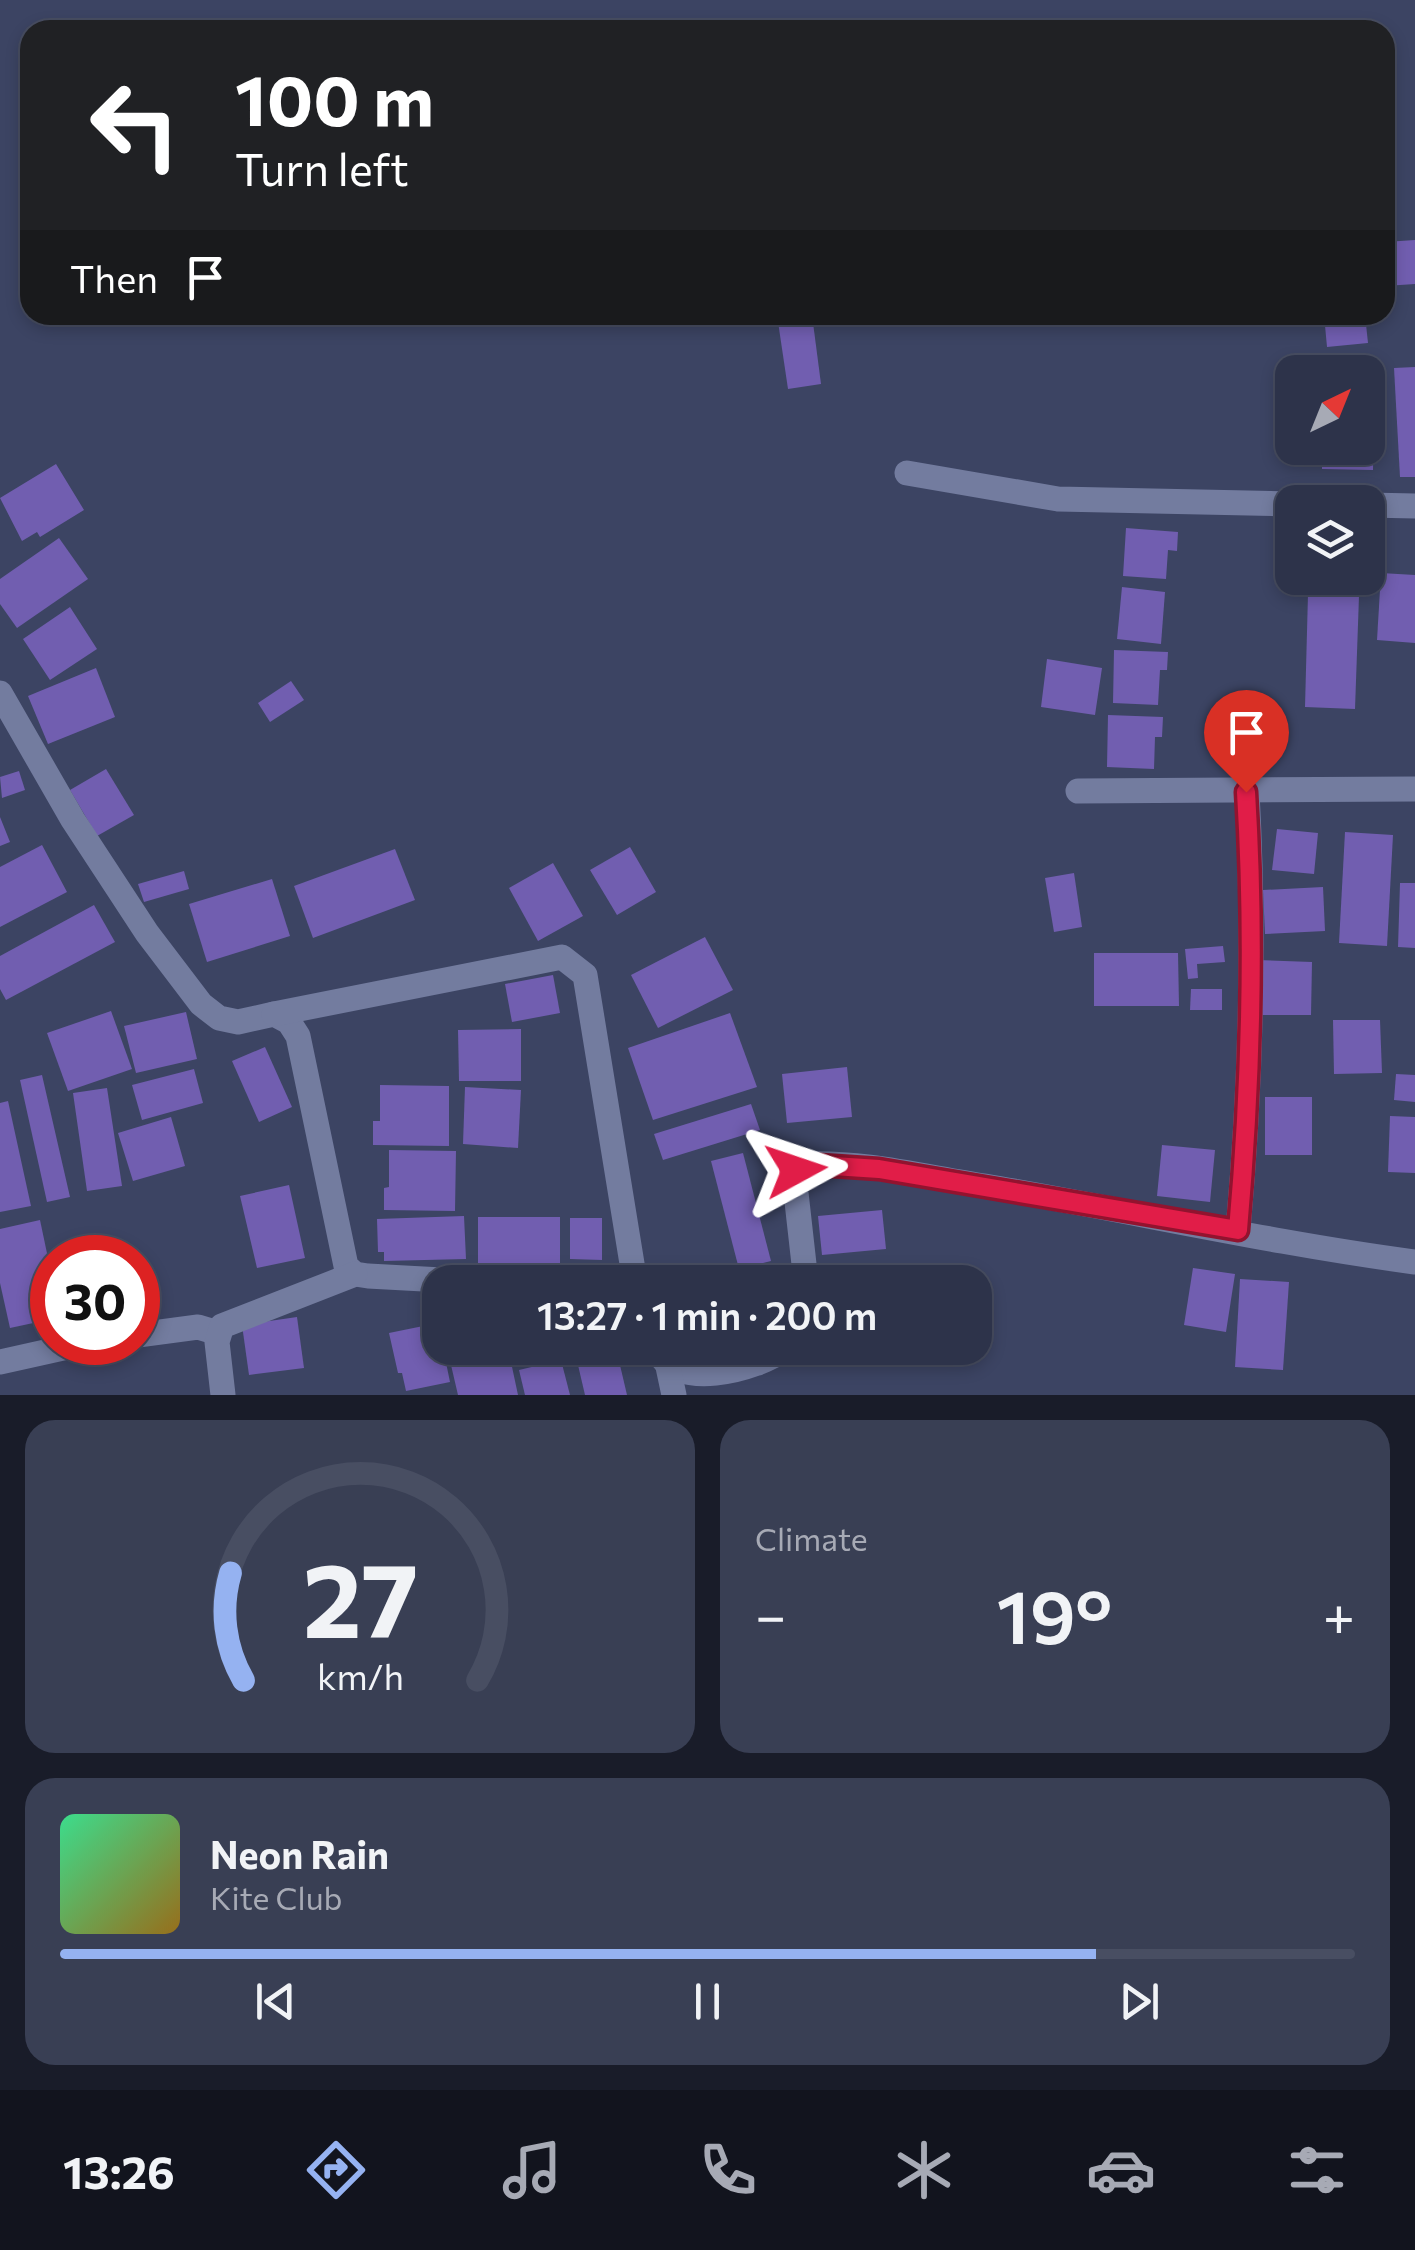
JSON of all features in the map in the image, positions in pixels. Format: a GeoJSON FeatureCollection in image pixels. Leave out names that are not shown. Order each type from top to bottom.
{"type":"FeatureCollection","features":[{"type":"Feature","properties":{"kind":"street"},"geometry":{"type":"LineString","coordinates":[[907,473],[1058,499],[1275,504]]}},
{"type":"Feature","properties":{"kind":"street"},"geometry":{"type":"LineString","coordinates":[[1385,505],[1415,506]]}},
{"type":"Feature","properties":{"kind":"street"},"geometry":{"type":"LineString","coordinates":[[0,693],[73,820],[147,933],[201,1004],[218,1018],[238,1022],[562,957],[572,962],[585,974],[632,1265]]}},
{"type":"Feature","properties":{"kind":"street"},"geometry":{"type":"LineString","coordinates":[[1078,791],[1415,790]]}},
{"type":"Feature","properties":{"kind":"street"},"geometry":{"type":"LineString","coordinates":[[1238,1230],[1248,1125],[1252,1003],[1252,894],[1246,792]]}},
{"type":"Feature","properties":{"kind":"street"},"geometry":{"type":"LineString","coordinates":[[274,1014],[288,1022],[298,1036],[346,1266],[355,1274]]}},
{"type":"Feature","properties":{"kind":"street"},"geometry":{"type":"LineString","coordinates":[[804,1265],[794,1184],[796,1170],[803,1164],[879,1169],[1415,1262]]}},
{"type":"Feature","properties":{"kind":"street"},"geometry":{"type":"LineString","coordinates":[[223,1395],[218,1333],[222,1326],[355,1274],[422,1278]]}},
{"type":"Feature","properties":{"kind":"street"},"geometry":{"type":"LineString","coordinates":[[160,1331],[198,1327],[218,1333]]}},
{"type":"Feature","properties":{"kind":"street"},"geometry":{"type":"LineString","coordinates":[[0,1362],[30,1355]]}},
{"type":"Feature","properties":{"kind":"street"},"geometry":{"type":"LineString","coordinates":[[665,1365],[674,1395]]}},
{"type":"Feature","properties":{"kind":"street"},"geometry":{"type":"LineString","coordinates":[[689,1365],[719,1374],[749,1365]]}},
{"type":"Feature","properties":{"kind":"building"},"geometry":{"type":"Polygon","coordinates":[[[1415,240],[1415,284],[1395,285],[1395,241],[1415,240]]]}},
{"type":"Feature","properties":{"kind":"building"},"geometry":{"type":"Polygon","coordinates":[[[778,325],[813,325],[821,384],[788,389],[778,325]]]}},
{"type":"Feature","properties":{"kind":"building"},"geometry":{"type":"Polygon","coordinates":[[[1325,325],[1366,325],[1368,343],[1327,347],[1325,325]]]}},
{"type":"Feature","properties":{"kind":"building"},"geometry":{"type":"Polygon","coordinates":[[[1415,367],[1415,477],[1400,477],[1394,368],[1415,367]]]}},
{"type":"Feature","properties":{"kind":"building"},"geometry":{"type":"Polygon","coordinates":[[[56,464],[84,510],[40,537],[37,532],[22,541],[0,498],[56,464]]]}},
{"type":"Feature","properties":{"kind":"building"},"geometry":{"type":"Polygon","coordinates":[[[1322,465],[1373,465],[1373,470],[1322,469],[1322,465]]]}},
{"type":"Feature","properties":{"kind":"building"},"geometry":{"type":"Polygon","coordinates":[[[1126,528],[1178,532],[1177,551],[1168,550],[1166,579],[1123,576],[1126,528]]]}},
{"type":"Feature","properties":{"kind":"building"},"geometry":{"type":"Polygon","coordinates":[[[59,538],[88,579],[17,628],[0,604],[0,579],[59,538]]]}},
{"type":"Feature","properties":{"kind":"building"},"geometry":{"type":"Polygon","coordinates":[[[1385,573],[1415,575],[1415,643],[1377,640],[1385,573]]]}},
{"type":"Feature","properties":{"kind":"building"},"geometry":{"type":"Polygon","coordinates":[[[1122,587],[1165,592],[1161,644],[1117,639],[1122,587]]]}},
{"type":"Feature","properties":{"kind":"building"},"geometry":{"type":"Polygon","coordinates":[[[1308,595],[1359,596],[1355,709],[1305,707],[1308,595]]]}},
{"type":"Feature","properties":{"kind":"building"},"geometry":{"type":"Polygon","coordinates":[[[70,607],[97,649],[50,680],[23,639],[70,607]]]}},
{"type":"Feature","properties":{"kind":"building"},"geometry":{"type":"Polygon","coordinates":[[[1114,650],[1168,652],[1167,670],[1160,670],[1158,705],[1113,703],[1114,650]]]}},
{"type":"Feature","properties":{"kind":"building"},"geometry":{"type":"Polygon","coordinates":[[[1047,659],[1102,668],[1095,715],[1041,707],[1047,659]]]}},
{"type":"Feature","properties":{"kind":"building"},"geometry":{"type":"Polygon","coordinates":[[[96,668],[115,717],[48,744],[28,696],[96,668]]]}},
{"type":"Feature","properties":{"kind":"building"},"geometry":{"type":"Polygon","coordinates":[[[291,681],[304,700],[270,722],[258,703],[291,681]]]}},
{"type":"Feature","properties":{"kind":"building"},"geometry":{"type":"Polygon","coordinates":[[[1108,715],[1163,717],[1162,737],[1155,737],[1154,769],[1107,767],[1108,715]]]}},
{"type":"Feature","properties":{"kind":"building"},"geometry":{"type":"Polygon","coordinates":[[[106,769],[134,815],[97,836],[70,790],[106,769]]]}},
{"type":"Feature","properties":{"kind":"building"},"geometry":{"type":"Polygon","coordinates":[[[19,771],[25,790],[2,798],[0,777],[19,771]]]}},
{"type":"Feature","properties":{"kind":"building"},"geometry":{"type":"Polygon","coordinates":[[[0,817],[10,842],[0,846],[0,817]]]}},
{"type":"Feature","properties":{"kind":"building"},"geometry":{"type":"Polygon","coordinates":[[[1277,829],[1318,833],[1314,874],[1272,870],[1277,829]]]}},
{"type":"Feature","properties":{"kind":"building"},"geometry":{"type":"Polygon","coordinates":[[[1345,832],[1393,835],[1387,946],[1339,943],[1345,832]]]}},
{"type":"Feature","properties":{"kind":"building"},"geometry":{"type":"Polygon","coordinates":[[[42,845],[67,892],[0,927],[0,867],[42,845]]]}},
{"type":"Feature","properties":{"kind":"building"},"geometry":{"type":"Polygon","coordinates":[[[630,847],[656,892],[617,915],[590,870],[630,847]]]}},
{"type":"Feature","properties":{"kind":"building"},"geometry":{"type":"Polygon","coordinates":[[[395,849],[415,900],[313,938],[294,886],[395,849]]]}},
{"type":"Feature","properties":{"kind":"building"},"geometry":{"type":"Polygon","coordinates":[[[553,863],[583,916],[538,941],[509,888],[553,863]]]}},
{"type":"Feature","properties":{"kind":"building"},"geometry":{"type":"Polygon","coordinates":[[[184,871],[189,889],[144,902],[138,884],[184,871]]]}},
{"type":"Feature","properties":{"kind":"building"},"geometry":{"type":"Polygon","coordinates":[[[1074,873],[1082,927],[1054,932],[1045,878],[1074,873]]]}},
{"type":"Feature","properties":{"kind":"building"},"geometry":{"type":"Polygon","coordinates":[[[272,879],[290,936],[207,962],[189,904],[272,879]]]}},
{"type":"Feature","properties":{"kind":"building"},"geometry":{"type":"Polygon","coordinates":[[[1400,883],[1415,883],[1415,948],[1398,947],[1400,883]]]}},
{"type":"Feature","properties":{"kind":"building"},"geometry":{"type":"Polygon","coordinates":[[[1323,887],[1325,931],[1265,934],[1263,890],[1323,887]]]}},
{"type":"Feature","properties":{"kind":"building"},"geometry":{"type":"Polygon","coordinates":[[[94,905],[115,942],[6,1000],[0,989],[0,956],[94,905]]]}},
{"type":"Feature","properties":{"kind":"building"},"geometry":{"type":"Polygon","coordinates":[[[705,937],[733,990],[658,1028],[631,975],[705,937]]]}},
{"type":"Feature","properties":{"kind":"building"},"geometry":{"type":"Polygon","coordinates":[[[1223,946],[1225,962],[1197,964],[1198,978],[1188,979],[1185,949],[1223,946]]]}},
{"type":"Feature","properties":{"kind":"building"},"geometry":{"type":"Polygon","coordinates":[[[1094,953],[1178,953],[1179,1006],[1094,1006],[1094,953]]]}},
{"type":"Feature","properties":{"kind":"building"},"geometry":{"type":"Polygon","coordinates":[[[1257,960],[1312,962],[1311,1015],[1256,1015],[1257,960]]]}},
{"type":"Feature","properties":{"kind":"building"},"geometry":{"type":"Polygon","coordinates":[[[553,975],[560,1013],[512,1022],[505,984],[553,975]]]}},
{"type":"Feature","properties":{"kind":"building"},"geometry":{"type":"Polygon","coordinates":[[[1191,989],[1222,989],[1222,1010],[1190,1010],[1191,989]]]}},
{"type":"Feature","properties":{"kind":"building"},"geometry":{"type":"Polygon","coordinates":[[[111,1011],[132,1069],[68,1091],[47,1033],[111,1011]]]}},
{"type":"Feature","properties":{"kind":"building"},"geometry":{"type":"Polygon","coordinates":[[[186,1012],[197,1059],[136,1073],[124,1026],[186,1012]]]}},
{"type":"Feature","properties":{"kind":"building"},"geometry":{"type":"Polygon","coordinates":[[[730,1013],[757,1087],[653,1120],[628,1048],[730,1013]]]}},
{"type":"Feature","properties":{"kind":"building"},"geometry":{"type":"Polygon","coordinates":[[[1333,1020],[1380,1020],[1382,1073],[1334,1074],[1333,1020]]]}},
{"type":"Feature","properties":{"kind":"building"},"geometry":{"type":"Polygon","coordinates":[[[521,1029],[521,1081],[459,1081],[458,1030],[521,1029]]]}},
{"type":"Feature","properties":{"kind":"building"},"geometry":{"type":"Polygon","coordinates":[[[265,1047],[292,1107],[259,1122],[232,1061],[265,1047]]]}},
{"type":"Feature","properties":{"kind":"building"},"geometry":{"type":"Polygon","coordinates":[[[847,1067],[852,1117],[787,1123],[782,1074],[847,1067]]]}},
{"type":"Feature","properties":{"kind":"building"},"geometry":{"type":"Polygon","coordinates":[[[194,1069],[203,1103],[142,1120],[132,1085],[194,1069]]]}},
{"type":"Feature","properties":{"kind":"building"},"geometry":{"type":"Polygon","coordinates":[[[1396,1074],[1415,1075],[1415,1102],[1394,1100],[1396,1074]]]}},
{"type":"Feature","properties":{"kind":"building"},"geometry":{"type":"Polygon","coordinates":[[[42,1075],[70,1197],[47,1202],[20,1080],[42,1075]]]}},
{"type":"Feature","properties":{"kind":"building"},"geometry":{"type":"Polygon","coordinates":[[[380,1085],[449,1086],[449,1146],[373,1145],[373,1121],[380,1121],[380,1085]]]}},
{"type":"Feature","properties":{"kind":"building"},"geometry":{"type":"Polygon","coordinates":[[[465,1087],[521,1090],[518,1148],[463,1144],[465,1087]]]}},
{"type":"Feature","properties":{"kind":"building"},"geometry":{"type":"Polygon","coordinates":[[[107,1088],[122,1186],[87,1191],[73,1093],[107,1088]]]}},
{"type":"Feature","properties":{"kind":"building"},"geometry":{"type":"Polygon","coordinates":[[[1265,1097],[1312,1097],[1312,1155],[1265,1155],[1265,1097]]]}},
{"type":"Feature","properties":{"kind":"building"},"geometry":{"type":"Polygon","coordinates":[[[8,1101],[31,1206],[0,1212],[0,1103],[8,1101]]]}},
{"type":"Feature","properties":{"kind":"building"},"geometry":{"type":"Polygon","coordinates":[[[751,1104],[760,1130],[663,1160],[654,1134],[751,1104]]]}},
{"type":"Feature","properties":{"kind":"building"},"geometry":{"type":"Polygon","coordinates":[[[1390,1116],[1415,1117],[1415,1173],[1388,1172],[1390,1116]]]}},
{"type":"Feature","properties":{"kind":"building"},"geometry":{"type":"Polygon","coordinates":[[[171,1117],[185,1166],[133,1181],[118,1133],[171,1117]]]}},
{"type":"Feature","properties":{"kind":"building"},"geometry":{"type":"Polygon","coordinates":[[[1162,1145],[1215,1150],[1210,1202],[1157,1196],[1162,1145]]]}},
{"type":"Feature","properties":{"kind":"building"},"geometry":{"type":"Polygon","coordinates":[[[389,1150],[456,1151],[455,1211],[384,1210],[384,1188],[389,1187],[389,1150]]]}},
{"type":"Feature","properties":{"kind":"building"},"geometry":{"type":"Polygon","coordinates":[[[743,1153],[771,1261],[738,1265],[711,1161],[743,1153]]]}},
{"type":"Feature","properties":{"kind":"building"},"geometry":{"type":"Polygon","coordinates":[[[289,1185],[305,1258],[257,1268],[240,1196],[289,1185]]]}},
{"type":"Feature","properties":{"kind":"building"},"geometry":{"type":"Polygon","coordinates":[[[882,1210],[886,1249],[822,1255],[818,1216],[882,1210]]]}},
{"type":"Feature","properties":{"kind":"building"},"geometry":{"type":"Polygon","coordinates":[[[464,1216],[466,1259],[384,1261],[384,1252],[378,1252],[377,1219],[464,1216]]]}},
{"type":"Feature","properties":{"kind":"building"},"geometry":{"type":"Polygon","coordinates":[[[478,1217],[560,1217],[560,1265],[478,1265],[478,1217]]]}},
{"type":"Feature","properties":{"kind":"building"},"geometry":{"type":"Polygon","coordinates":[[[570,1218],[602,1218],[602,1260],[570,1259],[570,1218]]]}},
{"type":"Feature","properties":{"kind":"building"},"geometry":{"type":"Polygon","coordinates":[[[40,1220],[43,1235],[30,1235],[30,1324],[10,1328],[0,1283],[0,1229],[40,1220]]]}},
{"type":"Feature","properties":{"kind":"building"},"geometry":{"type":"Polygon","coordinates":[[[1193,1268],[1235,1274],[1226,1332],[1184,1325],[1193,1268]]]}},
{"type":"Feature","properties":{"kind":"building"},"geometry":{"type":"Polygon","coordinates":[[[1240,1279],[1289,1282],[1283,1370],[1235,1367],[1240,1279]]]}},
{"type":"Feature","properties":{"kind":"building"},"geometry":{"type":"Polygon","coordinates":[[[297,1317],[304,1368],[249,1375],[242,1325],[297,1317]]]}},
{"type":"Feature","properties":{"kind":"building"},"geometry":{"type":"Polygon","coordinates":[[[422,1326],[422,1365],[446,1365],[450,1382],[406,1391],[389,1333],[422,1326]]]}},
{"type":"Feature","properties":{"kind":"building"},"geometry":{"type":"Polygon","coordinates":[[[451,1365],[512,1365],[518,1395],[458,1395],[451,1365]]]}},
{"type":"Feature","properties":{"kind":"building"},"geometry":{"type":"Polygon","coordinates":[[[562,1365],[570,1395],[525,1395],[519,1370],[562,1365]]]}},
{"type":"Feature","properties":{"kind":"building"},"geometry":{"type":"Polygon","coordinates":[[[578,1365],[620,1365],[627,1395],[585,1395],[578,1365]]]}},
{"type":"Feature","properties":{"kind":"route"},"geometry":{"type":"LineString","coordinates":[[796,1170],[803,1164],[817,1163],[879,1169],[1238,1230],[1248,1125],[1252,1003],[1252,894],[1246,792]]}}]}
